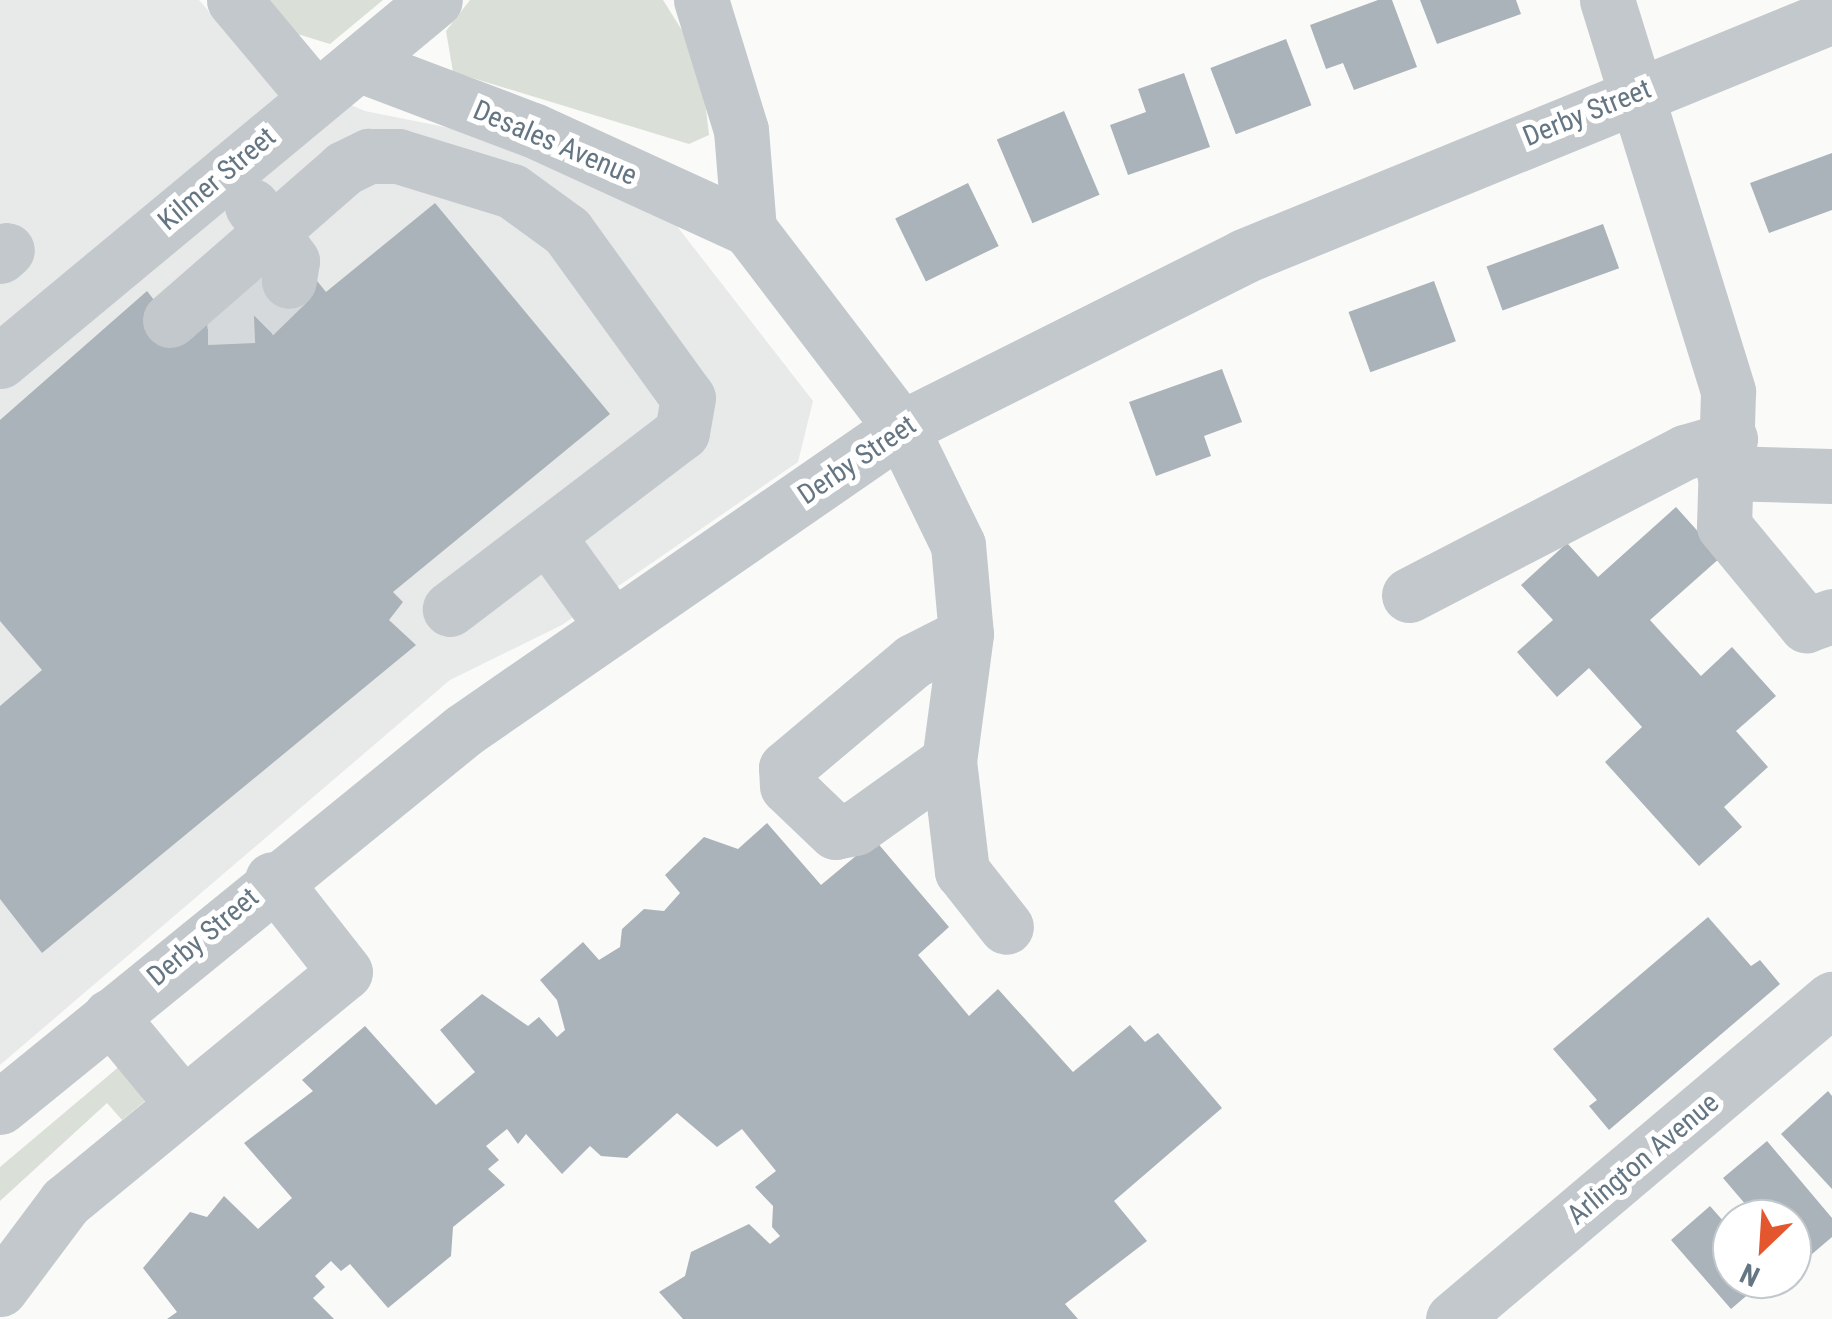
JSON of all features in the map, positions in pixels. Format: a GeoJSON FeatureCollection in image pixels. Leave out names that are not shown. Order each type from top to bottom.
{"type":"FeatureCollection","features":[{"type":"Feature","properties":{"kind":"street"},"geometry":{"type":"LineString","coordinates":[[234,0],[315,96]]}},
{"type":"Feature","properties":{"kind":"street","name":"Kilmer Street"},"geometry":{"type":"LineString","coordinates":[[0,360],[435,0]]}},
{"type":"Feature","properties":{"kind":"street"},"geometry":{"type":"LineString","coordinates":[[701,0],[741,130],[749,229],[901,428],[958,545],[966,634],[949,761],[962,871],[1006,927]]}},
{"type":"Feature","properties":{"kind":"street"},"geometry":{"type":"LineString","coordinates":[[1607,0],[1640,90],[1728,392],[1724,526],[1806,625],[1832,616]]}},
{"type":"Feature","properties":{"kind":"street","name":"Derby Street"},"geometry":{"type":"LineString","coordinates":[[0,1106],[272,879],[613,627],[901,428],[1244,256],[1640,90],[1832,16]]}},
{"type":"Feature","properties":{"kind":"street","name":"Desales Avenue"},"geometry":{"type":"LineString","coordinates":[[358,64],[533,130],[749,229]]}},
{"type":"Feature","properties":{"kind":"street"},"geometry":{"type":"LineString","coordinates":[[187,315],[272,230],[344,168],[398,156],[512,191],[568,230],[688,398],[682,432],[662,453],[450,609]]}},
{"type":"Feature","properties":{"kind":"street"},"geometry":{"type":"LineString","coordinates":[[224,172],[292,261],[289,281]]}},
{"type":"Feature","properties":{"kind":"street"},"geometry":{"type":"LineString","coordinates":[[1410,595],[1685,452],[1832,476]]}},
{"type":"Feature","properties":{"kind":"street"},"geometry":{"type":"LineString","coordinates":[[548,537],[613,627]]}},
{"type":"Feature","properties":{"kind":"street"},"geometry":{"type":"LineString","coordinates":[[949,761],[855,828],[835,832],[787,786],[786,768],[913,660],[966,634]]}},
{"type":"Feature","properties":{"kind":"street"},"geometry":{"type":"LineString","coordinates":[[0,1289],[64,1202],[345,972],[272,879]]}},
{"type":"Feature","properties":{"kind":"street","name":"Arlington Avenue"},"geometry":{"type":"LineString","coordinates":[[1453,1319],[1832,998]]}},
{"type":"Feature","properties":{"kind":"street"},"geometry":{"type":"LineString","coordinates":[[110,1016],[184,1104]]}},
{"type":"Feature","properties":{"kind":"shaded area"},"geometry":{"type":"Polygon","coordinates":[[[0,0],[199,0],[255,65],[365,111],[500,138],[655,198],[813,401],[798,462],[562,625],[450,680],[0,1065],[0,0]]]}},
{"type":"Feature","properties":{"kind":"shaded area"},"geometry":{"type":"Polygon","coordinates":[[[264,0],[383,0],[330,44],[291,32],[264,0]]]}},
{"type":"Feature","properties":{"kind":"shaded area"},"geometry":{"type":"Polygon","coordinates":[[[470,0],[663,0],[700,59],[709,135],[689,144],[453,72],[446,31],[470,0]]]}},
{"type":"Feature","properties":{"kind":"shaded area"},"geometry":{"type":"Polygon","coordinates":[[[121,1065],[151,1096],[122,1120],[107,1103],[0,1201],[0,1167],[121,1065]]]}},
{"type":"Feature","properties":{"kind":"building"},"geometry":{"type":"Polygon","coordinates":[[[1378,0],[1392,0],[1417,67],[1354,90],[1343,63],[1326,69],[1310,25],[1378,0]]]}},
{"type":"Feature","properties":{"kind":"building"},"geometry":{"type":"Polygon","coordinates":[[[1420,0],[1516,0],[1521,14],[1437,44],[1420,0]]]}},
{"type":"Feature","properties":{"kind":"building"},"geometry":{"type":"Polygon","coordinates":[[[1286,39],[1311,105],[1236,134],[1210,68],[1286,39]]]}},
{"type":"Feature","properties":{"kind":"building"},"geometry":{"type":"Polygon","coordinates":[[[1184,73],[1210,147],[1128,175],[1110,125],[1146,112],[1138,89],[1184,73]]]}},
{"type":"Feature","properties":{"kind":"building"},"geometry":{"type":"Polygon","coordinates":[[[1064,111],[1100,195],[1032,223],[997,140],[1064,111]]]}},
{"type":"Feature","properties":{"kind":"building"},"geometry":{"type":"Polygon","coordinates":[[[1832,153],[1832,210],[1769,233],[1750,183],[1832,153]]]}},
{"type":"Feature","properties":{"kind":"building"},"geometry":{"type":"Polygon","coordinates":[[[968,183],[999,246],[926,281],[895,219],[968,183]]]}},
{"type":"Feature","properties":{"kind":"building"},"geometry":{"type":"Polygon","coordinates":[[[435,203],[610,414],[393,592],[403,602],[389,620],[416,645],[42,953],[0,899],[0,706],[42,670],[0,621],[0,420],[147,291],[183,337],[274,262],[309,271],[326,292],[435,203]]]}},
{"type":"Feature","properties":{"kind":"building"},"geometry":{"type":"Polygon","coordinates":[[[1603,224],[1619,268],[1503,311],[1486,266],[1603,224]]]}},
{"type":"Feature","properties":{"kind":"building"},"geometry":{"type":"Polygon","coordinates":[[[1434,281],[1456,341],[1370,372],[1348,312],[1434,281]]]}},
{"type":"Feature","properties":{"kind":"building"},"geometry":{"type":"Polygon","coordinates":[[[1222,369],[1242,422],[1204,436],[1211,456],[1156,476],[1129,402],[1222,369]]]}},
{"type":"Feature","properties":{"kind":"building"},"geometry":{"type":"Polygon","coordinates":[[[1676,507],[1721,557],[1650,620],[1701,676],[1732,647],[1776,696],[1736,731],[1768,767],[1724,807],[1742,827],[1699,866],[1605,762],[1642,727],[1589,668],[1557,697],[1517,652],[1553,620],[1521,585],[1567,543],[1598,577],[1676,507]]]}},
{"type":"Feature","properties":{"kind":"building"},"geometry":{"type":"Polygon","coordinates":[[[767,823],[821,885],[875,840],[949,927],[918,955],[969,1016],[998,989],[1073,1072],[1130,1025],[1145,1042],[1158,1033],[1222,1108],[1114,1201],[1147,1241],[1065,1304],[1078,1319],[683,1319],[659,1292],[685,1276],[691,1252],[749,1224],[770,1244],[780,1236],[772,1227],[773,1206],[755,1187],[776,1171],[742,1129],[717,1147],[677,1113],[627,1158],[601,1156],[590,1146],[562,1174],[526,1134],[518,1144],[507,1129],[486,1146],[499,1160],[488,1169],[505,1185],[453,1227],[451,1256],[388,1308],[350,1264],[341,1271],[331,1261],[315,1276],[325,1287],[313,1298],[334,1319],[167,1319],[177,1312],[143,1268],[190,1212],[207,1217],[224,1196],[258,1229],[292,1198],[244,1143],[313,1091],[302,1080],[365,1026],[436,1105],[475,1072],[440,1030],[482,994],[528,1026],[539,1017],[557,1037],[565,1030],[557,1000],[540,980],[583,942],[599,960],[620,947],[622,929],[644,909],[664,911],[680,893],[665,875],[704,837],[738,849],[767,823]]]}},
{"type":"Feature","properties":{"kind":"building"},"geometry":{"type":"Polygon","coordinates":[[[1708,917],[1751,966],[1760,960],[1780,984],[1609,1130],[1589,1106],[1597,1100],[1553,1049],[1708,917]]]}},
{"type":"Feature","properties":{"kind":"building"},"geometry":{"type":"Polygon","coordinates":[[[1828,1091],[1832,1096],[1832,1189],[1781,1134],[1828,1091]]]}},
{"type":"Feature","properties":{"kind":"building"},"geometry":{"type":"Polygon","coordinates":[[[1767,1141],[1832,1218],[1832,1237],[1812,1254],[1812,1199],[1741,1199],[1723,1178],[1767,1141]]]}},
{"type":"Feature","properties":{"kind":"building"},"geometry":{"type":"Polygon","coordinates":[[[1710,1206],[1712,1208],[1712,1287],[1671,1240],[1710,1206]]]}},
{"type":"Feature","properties":{"kind":"building"},"geometry":{"type":"Polygon","coordinates":[[[1722,1299],[1743,1299],[1731,1309],[1722,1299]]]}},
{"type":"Feature","properties":{"kind":"tunnel"},"geometry":{"type":"LineString","coordinates":[[207,317],[254,315],[289,281]]}}]}
